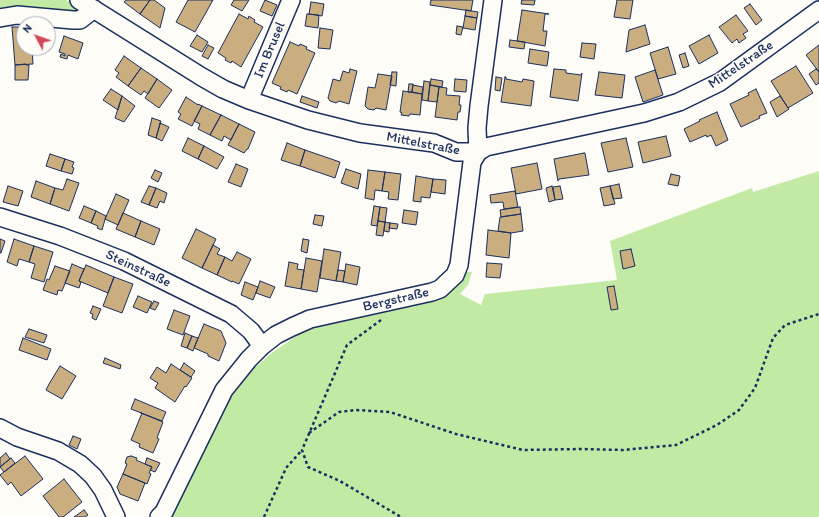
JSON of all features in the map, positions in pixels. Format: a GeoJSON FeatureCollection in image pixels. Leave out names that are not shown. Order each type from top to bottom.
{"type":"FeatureCollection","features":[{"type":"Feature","properties":{"kind":"street","name":"Mittelstraße"},"geometry":{"type":"LineString","coordinates":[[79,0],[202,77],[223,89],[249,100],[308,120],[360,132],[434,143],[456,152],[478,152],[486,147],[644,113],[679,102],[720,82],[819,10]]}},
{"type":"Feature","properties":{"kind":"street","name":"Im Brusel"},"geometry":{"type":"LineString","coordinates":[[249,100],[291,0]]}},
{"type":"Feature","properties":{"kind":"street","name":"Bergstraße"},"geometry":{"type":"LineString","coordinates":[[159,517],[164,512],[224,390],[249,359],[262,346],[276,335],[310,319],[432,292],[440,289],[455,275],[459,265],[472,162],[478,152],[477,128],[479,106],[493,0]]}},
{"type":"Feature","properties":{"kind":"street"},"geometry":{"type":"LineString","coordinates":[[0,18],[17,16],[80,20],[94,9]]}},
{"type":"Feature","properties":{"kind":"street","name":"Steinstraße"},"geometry":{"type":"LineString","coordinates":[[0,217],[60,236],[124,261],[231,314],[251,331],[262,346]]}},
{"type":"Feature","properties":{"kind":"street"},"geometry":{"type":"LineString","coordinates":[[0,428],[17,437],[58,452],[80,464],[93,476],[103,490],[116,517]]}},
{"type":"Feature","properties":{"kind":"path"},"geometry":{"type":"LineString","coordinates":[[309,433],[339,412],[356,410],[390,412],[456,434],[523,450],[623,450],[676,445],[717,425],[740,410],[755,388],[773,338],[785,325],[819,314]]}},
{"type":"Feature","properties":{"kind":"path"},"geometry":{"type":"LineString","coordinates":[[264,517],[286,468],[302,450],[347,345],[383,319]]}},
{"type":"Feature","properties":{"kind":"path"},"geometry":{"type":"LineString","coordinates":[[302,450],[308,467],[340,481],[401,517]]}},
{"type":"Feature","properties":{"kind":"green space"},"geometry":{"type":"Polygon","coordinates":[[[0,0],[66,0],[80,7],[81,12],[0,12],[0,0]]]}},
{"type":"Feature","properties":{"kind":"green space"},"geometry":{"type":"Polygon","coordinates":[[[819,171],[819,517],[170,517],[231,395],[247,374],[273,352],[301,333],[326,323],[443,298],[455,288],[466,272],[472,272],[468,285],[460,294],[481,305],[485,294],[617,280],[610,241],[752,188],[753,192],[819,171]]]}},
{"type":"Feature","properties":{"kind":"building"},"geometry":{"type":"Polygon","coordinates":[[[126,0],[150,0],[140,14],[124,2],[126,0]]]}},
{"type":"Feature","properties":{"kind":"building"},"geometry":{"type":"Polygon","coordinates":[[[150,0],[154,0],[165,8],[160,28],[140,14],[150,0]]]}},
{"type":"Feature","properties":{"kind":"building"},"geometry":{"type":"Polygon","coordinates":[[[188,0],[213,0],[195,32],[176,22],[188,0]]]}},
{"type":"Feature","properties":{"kind":"building"},"geometry":{"type":"Polygon","coordinates":[[[234,0],[249,0],[242,11],[231,5],[234,0]]]}},
{"type":"Feature","properties":{"kind":"building"},"geometry":{"type":"Polygon","coordinates":[[[265,0],[277,5],[272,16],[260,11],[265,0]]]}},
{"type":"Feature","properties":{"kind":"building"},"geometry":{"type":"Polygon","coordinates":[[[431,0],[473,0],[471,11],[430,5],[431,0]]]}},
{"type":"Feature","properties":{"kind":"building"},"geometry":{"type":"Polygon","coordinates":[[[522,0],[535,0],[534,5],[521,4],[522,0]]]}},
{"type":"Feature","properties":{"kind":"building"},"geometry":{"type":"Polygon","coordinates":[[[617,0],[633,0],[630,19],[614,17],[617,0]]]}},
{"type":"Feature","properties":{"kind":"building"},"geometry":{"type":"Polygon","coordinates":[[[311,2],[324,4],[322,16],[309,14],[311,2]]]}},
{"type":"Feature","properties":{"kind":"building"},"geometry":{"type":"Polygon","coordinates":[[[750,4],[762,20],[756,25],[744,8],[750,4]]]}},
{"type":"Feature","properties":{"kind":"building"},"geometry":{"type":"Polygon","coordinates":[[[466,10],[478,12],[477,18],[465,16],[466,10]]]}},
{"type":"Feature","properties":{"kind":"building"},"geometry":{"type":"Polygon","coordinates":[[[522,10],[549,14],[545,14],[543,31],[547,31],[545,46],[517,41],[522,10]]]}},
{"type":"Feature","properties":{"kind":"building"},"geometry":{"type":"Polygon","coordinates":[[[239,14],[248,19],[249,16],[255,20],[254,22],[263,27],[241,67],[232,61],[231,63],[225,60],[226,58],[218,53],[239,14]]]}},
{"type":"Feature","properties":{"kind":"building"},"geometry":{"type":"Polygon","coordinates":[[[307,14],[319,15],[318,28],[305,26],[307,14]]]}},
{"type":"Feature","properties":{"kind":"building"},"geometry":{"type":"Polygon","coordinates":[[[736,15],[748,31],[743,34],[746,38],[739,43],[737,39],[732,43],[719,27],[736,15]]]}},
{"type":"Feature","properties":{"kind":"building"},"geometry":{"type":"Polygon","coordinates":[[[465,16],[477,18],[475,30],[463,28],[465,16]]]}},
{"type":"Feature","properties":{"kind":"building"},"geometry":{"type":"Polygon","coordinates":[[[645,25],[650,44],[626,52],[629,30],[645,25]]]}},
{"type":"Feature","properties":{"kind":"building"},"geometry":{"type":"Polygon","coordinates":[[[457,26],[463,27],[461,35],[456,34],[457,26]]]}},
{"type":"Feature","properties":{"kind":"building"},"geometry":{"type":"Polygon","coordinates":[[[12,27],[16,27],[16,56],[32,56],[33,64],[15,65],[12,27]]]}},
{"type":"Feature","properties":{"kind":"building"},"geometry":{"type":"Polygon","coordinates":[[[320,28],[333,30],[330,49],[318,48],[320,28]]]}},
{"type":"Feature","properties":{"kind":"building"},"geometry":{"type":"Polygon","coordinates":[[[197,35],[208,42],[202,52],[190,46],[197,35]]]}},
{"type":"Feature","properties":{"kind":"building"},"geometry":{"type":"Polygon","coordinates":[[[709,35],[718,53],[699,64],[689,46],[709,35]]]}},
{"type":"Feature","properties":{"kind":"building"},"geometry":{"type":"Polygon","coordinates":[[[64,36],[83,43],[78,59],[68,55],[67,59],[60,57],[61,54],[65,56],[65,54],[59,52],[64,36]]]}},
{"type":"Feature","properties":{"kind":"building"},"geometry":{"type":"Polygon","coordinates":[[[510,40],[525,42],[524,49],[509,47],[510,40]]]}},
{"type":"Feature","properties":{"kind":"building"},"geometry":{"type":"Polygon","coordinates":[[[290,42],[299,46],[300,44],[307,47],[306,49],[315,53],[297,94],[288,90],[287,92],[280,89],[281,87],[272,83],[290,42]]]}},
{"type":"Feature","properties":{"kind":"building"},"geometry":{"type":"Polygon","coordinates":[[[582,43],[596,44],[594,59],[580,57],[582,43]]]}},
{"type":"Feature","properties":{"kind":"building"},"geometry":{"type":"Polygon","coordinates":[[[208,45],[214,48],[208,59],[202,56],[208,45]]]}},
{"type":"Feature","properties":{"kind":"building"},"geometry":{"type":"Polygon","coordinates":[[[819,45],[819,72],[806,55],[819,45]]]}},
{"type":"Feature","properties":{"kind":"building"},"geometry":{"type":"Polygon","coordinates":[[[668,47],[676,74],[658,79],[650,53],[668,47]]]}},
{"type":"Feature","properties":{"kind":"building"},"geometry":{"type":"Polygon","coordinates":[[[530,49],[549,52],[547,66],[528,63],[530,49]]]}},
{"type":"Feature","properties":{"kind":"building"},"geometry":{"type":"Polygon","coordinates":[[[685,53],[689,66],[683,68],[679,55],[685,53]]]}},
{"type":"Feature","properties":{"kind":"building"},"geometry":{"type":"Polygon","coordinates":[[[124,56],[141,68],[128,86],[116,77],[119,73],[115,70],[124,56]]]}},
{"type":"Feature","properties":{"kind":"building"},"geometry":{"type":"Polygon","coordinates":[[[15,65],[29,65],[28,80],[15,80],[15,65]]]}},
{"type":"Feature","properties":{"kind":"building"},"geometry":{"type":"Polygon","coordinates":[[[796,66],[813,93],[788,108],[771,81],[796,66]]]}},
{"type":"Feature","properties":{"kind":"building"},"geometry":{"type":"Polygon","coordinates":[[[141,68],[157,79],[148,94],[144,91],[141,95],[128,86],[141,68]]]}},
{"type":"Feature","properties":{"kind":"building"},"geometry":{"type":"Polygon","coordinates":[[[350,69],[357,71],[349,104],[339,101],[336,103],[330,101],[328,98],[333,79],[340,81],[343,71],[349,73],[350,69]]]}},
{"type":"Feature","properties":{"kind":"building"},"geometry":{"type":"Polygon","coordinates":[[[554,69],[566,70],[566,73],[581,75],[582,73],[578,101],[550,97],[554,69]]]}},
{"type":"Feature","properties":{"kind":"building"},"geometry":{"type":"Polygon","coordinates":[[[816,69],[819,72],[819,83],[816,85],[809,74],[816,69]]]}},
{"type":"Feature","properties":{"kind":"building"},"geometry":{"type":"Polygon","coordinates":[[[655,70],[663,95],[643,102],[635,77],[655,70]]]}},
{"type":"Feature","properties":{"kind":"building"},"geometry":{"type":"Polygon","coordinates":[[[392,72],[397,72],[396,86],[390,85],[392,72]]]}},
{"type":"Feature","properties":{"kind":"building"},"geometry":{"type":"Polygon","coordinates":[[[599,72],[625,75],[622,98],[595,95],[599,72]]]}},
{"type":"Feature","properties":{"kind":"building"},"geometry":{"type":"Polygon","coordinates":[[[378,74],[392,76],[386,110],[376,108],[374,110],[368,109],[365,106],[368,87],[375,88],[378,74]]]}},
{"type":"Feature","properties":{"kind":"building"},"geometry":{"type":"Polygon","coordinates":[[[496,77],[502,78],[500,91],[495,90],[496,77]]]}},
{"type":"Feature","properties":{"kind":"building"},"geometry":{"type":"Polygon","coordinates":[[[505,77],[506,79],[522,82],[523,79],[534,81],[531,106],[501,102],[505,77]]]}},
{"type":"Feature","properties":{"kind":"building"},"geometry":{"type":"Polygon","coordinates":[[[157,79],[172,90],[159,108],[145,98],[157,79]]]}},
{"type":"Feature","properties":{"kind":"building"},"geometry":{"type":"Polygon","coordinates":[[[431,79],[443,81],[442,87],[430,85],[431,79]]]}},
{"type":"Feature","properties":{"kind":"building"},"geometry":{"type":"Polygon","coordinates":[[[455,79],[467,80],[466,92],[454,91],[455,79]]]}},
{"type":"Feature","properties":{"kind":"building"},"geometry":{"type":"Polygon","coordinates":[[[424,81],[430,82],[428,101],[422,100],[424,81]]]}},
{"type":"Feature","properties":{"kind":"building"},"geometry":{"type":"Polygon","coordinates":[[[409,84],[413,84],[412,92],[408,92],[409,84]]]}},
{"type":"Feature","properties":{"kind":"building"},"geometry":{"type":"Polygon","coordinates":[[[413,85],[423,87],[422,94],[412,92],[413,85]]]}},
{"type":"Feature","properties":{"kind":"building"},"geometry":{"type":"Polygon","coordinates":[[[430,85],[439,87],[437,102],[428,101],[430,85]]]}},
{"type":"Feature","properties":{"kind":"building"},"geometry":{"type":"Polygon","coordinates":[[[439,87],[447,88],[446,95],[460,96],[459,105],[461,105],[457,120],[435,117],[439,87]]]}},
{"type":"Feature","properties":{"kind":"building"},"geometry":{"type":"Polygon","coordinates":[[[111,89],[122,96],[118,110],[103,100],[111,89]]]}},
{"type":"Feature","properties":{"kind":"building"},"geometry":{"type":"Polygon","coordinates":[[[756,89],[767,113],[741,127],[730,104],[749,95],[748,93],[756,89]]]}},
{"type":"Feature","properties":{"kind":"building"},"geometry":{"type":"Polygon","coordinates":[[[403,91],[422,94],[420,115],[401,115],[402,113],[400,112],[403,91]]]}},
{"type":"Feature","properties":{"kind":"building"},"geometry":{"type":"Polygon","coordinates":[[[122,96],[135,106],[124,122],[115,118],[122,96]]]}},
{"type":"Feature","properties":{"kind":"building"},"geometry":{"type":"Polygon","coordinates":[[[302,96],[319,102],[317,108],[300,102],[302,96]]]}},
{"type":"Feature","properties":{"kind":"building"},"geometry":{"type":"Polygon","coordinates":[[[780,96],[789,109],[777,117],[770,102],[780,96]]]}},
{"type":"Feature","properties":{"kind":"building"},"geometry":{"type":"Polygon","coordinates":[[[186,97],[202,106],[192,126],[178,119],[181,114],[178,112],[186,97]]]}},
{"type":"Feature","properties":{"kind":"building"},"geometry":{"type":"Polygon","coordinates":[[[202,106],[221,115],[210,135],[198,129],[200,124],[194,121],[202,106]]]}},
{"type":"Feature","properties":{"kind":"building"},"geometry":{"type":"Polygon","coordinates":[[[717,112],[728,140],[716,146],[711,135],[707,137],[706,135],[690,142],[684,129],[717,112]]]}},
{"type":"Feature","properties":{"kind":"building"},"geometry":{"type":"Polygon","coordinates":[[[221,115],[239,124],[231,140],[224,136],[222,141],[210,135],[221,115]]]}},
{"type":"Feature","properties":{"kind":"building"},"geometry":{"type":"Polygon","coordinates":[[[152,118],[161,121],[156,138],[148,135],[152,118]]]}},
{"type":"Feature","properties":{"kind":"building"},"geometry":{"type":"Polygon","coordinates":[[[160,123],[169,127],[162,141],[156,138],[160,123]]]}},
{"type":"Feature","properties":{"kind":"building"},"geometry":{"type":"Polygon","coordinates":[[[239,124],[255,132],[248,149],[244,153],[228,145],[239,124]]]}},
{"type":"Feature","properties":{"kind":"building"},"geometry":{"type":"Polygon","coordinates":[[[666,136],[671,156],[643,163],[638,142],[666,136]]]}},
{"type":"Feature","properties":{"kind":"building"},"geometry":{"type":"Polygon","coordinates":[[[188,138],[204,146],[198,159],[182,151],[188,138]]]}},
{"type":"Feature","properties":{"kind":"building"},"geometry":{"type":"Polygon","coordinates":[[[626,138],[633,167],[608,172],[601,143],[626,138]]]}},
{"type":"Feature","properties":{"kind":"building"},"geometry":{"type":"Polygon","coordinates":[[[287,143],[305,150],[300,166],[281,160],[287,143]]]}},
{"type":"Feature","properties":{"kind":"building"},"geometry":{"type":"Polygon","coordinates":[[[204,146],[224,157],[217,169],[198,159],[204,146]]]}},
{"type":"Feature","properties":{"kind":"building"},"geometry":{"type":"Polygon","coordinates":[[[305,150],[340,162],[335,178],[300,166],[305,150]]]}},
{"type":"Feature","properties":{"kind":"building"},"geometry":{"type":"Polygon","coordinates":[[[585,153],[589,175],[559,179],[558,181],[554,159],[585,153]]]}},
{"type":"Feature","properties":{"kind":"building"},"geometry":{"type":"Polygon","coordinates":[[[50,154],[65,159],[61,171],[46,166],[50,154]]]}},
{"type":"Feature","properties":{"kind":"building"},"geometry":{"type":"Polygon","coordinates":[[[65,159],[74,162],[72,174],[61,171],[65,159]]]}},
{"type":"Feature","properties":{"kind":"building"},"geometry":{"type":"Polygon","coordinates":[[[537,163],[542,189],[516,194],[511,168],[537,163]]]}},
{"type":"Feature","properties":{"kind":"building"},"geometry":{"type":"Polygon","coordinates":[[[236,164],[248,169],[241,187],[228,182],[236,164]]]}},
{"type":"Feature","properties":{"kind":"building"},"geometry":{"type":"Polygon","coordinates":[[[346,169],[361,174],[358,189],[341,183],[346,169]]]}},
{"type":"Feature","properties":{"kind":"building"},"geometry":{"type":"Polygon","coordinates":[[[155,170],[162,173],[158,182],[151,178],[155,170]]]}},
{"type":"Feature","properties":{"kind":"building"},"geometry":{"type":"Polygon","coordinates":[[[368,170],[385,172],[382,191],[375,190],[374,200],[365,198],[368,170]]]}},
{"type":"Feature","properties":{"kind":"building"},"geometry":{"type":"Polygon","coordinates":[[[385,172],[401,174],[398,200],[388,199],[389,192],[382,191],[385,172]]]}},
{"type":"Feature","properties":{"kind":"building"},"geometry":{"type":"Polygon","coordinates":[[[671,174],[680,176],[678,186],[668,184],[671,174]]]}},
{"type":"Feature","properties":{"kind":"building"},"geometry":{"type":"Polygon","coordinates":[[[416,176],[433,179],[430,198],[421,197],[421,202],[413,201],[416,176]]]}},
{"type":"Feature","properties":{"kind":"building"},"geometry":{"type":"Polygon","coordinates":[[[67,179],[79,183],[69,211],[50,204],[55,188],[63,190],[67,179]]]}},
{"type":"Feature","properties":{"kind":"building"},"geometry":{"type":"Polygon","coordinates":[[[433,179],[446,180],[445,194],[431,192],[433,179]]]}},
{"type":"Feature","properties":{"kind":"building"},"geometry":{"type":"Polygon","coordinates":[[[36,181],[55,188],[50,204],[31,197],[36,181]]]}},
{"type":"Feature","properties":{"kind":"building"},"geometry":{"type":"Polygon","coordinates":[[[619,184],[622,198],[613,199],[610,186],[619,184]]]}},
{"type":"Feature","properties":{"kind":"building"},"geometry":{"type":"Polygon","coordinates":[[[8,186],[23,191],[18,206],[3,202],[8,186]]]}},
{"type":"Feature","properties":{"kind":"building"},"geometry":{"type":"Polygon","coordinates":[[[149,186],[156,188],[149,205],[141,202],[149,186]]]}},
{"type":"Feature","properties":{"kind":"building"},"geometry":{"type":"Polygon","coordinates":[[[552,186],[555,200],[549,202],[546,188],[552,186]]]}},
{"type":"Feature","properties":{"kind":"building"},"geometry":{"type":"Polygon","coordinates":[[[560,186],[563,199],[555,200],[553,187],[560,186]]]}},
{"type":"Feature","properties":{"kind":"building"},"geometry":{"type":"Polygon","coordinates":[[[610,186],[615,204],[604,206],[600,188],[610,186]]]}},
{"type":"Feature","properties":{"kind":"building"},"geometry":{"type":"Polygon","coordinates":[[[156,188],[167,193],[164,203],[160,201],[157,208],[149,205],[156,188]]]}},
{"type":"Feature","properties":{"kind":"building"},"geometry":{"type":"Polygon","coordinates":[[[515,191],[518,207],[504,209],[503,202],[491,203],[490,195],[515,191]]]}},
{"type":"Feature","properties":{"kind":"building"},"geometry":{"type":"Polygon","coordinates":[[[116,194],[129,200],[118,225],[105,219],[116,194]]]}},
{"type":"Feature","properties":{"kind":"building"},"geometry":{"type":"Polygon","coordinates":[[[84,206],[96,211],[91,223],[79,218],[84,206]]]}},
{"type":"Feature","properties":{"kind":"building"},"geometry":{"type":"Polygon","coordinates":[[[374,206],[380,207],[377,226],[371,225],[374,206]]]}},
{"type":"Feature","properties":{"kind":"building"},"geometry":{"type":"Polygon","coordinates":[[[380,207],[387,208],[385,222],[378,221],[380,207]]]}},
{"type":"Feature","properties":{"kind":"building"},"geometry":{"type":"Polygon","coordinates":[[[520,207],[521,214],[501,217],[500,210],[520,207]]]}},
{"type":"Feature","properties":{"kind":"building"},"geometry":{"type":"Polygon","coordinates":[[[404,210],[418,212],[416,225],[402,223],[404,210]]]}},
{"type":"Feature","properties":{"kind":"building"},"geometry":{"type":"Polygon","coordinates":[[[96,211],[106,216],[102,230],[97,228],[98,226],[91,223],[96,211]]]}},
{"type":"Feature","properties":{"kind":"building"},"geometry":{"type":"Polygon","coordinates":[[[123,213],[141,221],[135,237],[116,229],[123,213]]]}},
{"type":"Feature","properties":{"kind":"building"},"geometry":{"type":"Polygon","coordinates":[[[521,214],[523,231],[511,233],[498,231],[500,217],[521,214]]]}},
{"type":"Feature","properties":{"kind":"building"},"geometry":{"type":"Polygon","coordinates":[[[315,215],[324,216],[322,226],[313,224],[315,215]]]}},
{"type":"Feature","properties":{"kind":"building"},"geometry":{"type":"Polygon","coordinates":[[[141,221],[160,229],[154,245],[135,237],[141,221]]]}},
{"type":"Feature","properties":{"kind":"building"},"geometry":{"type":"Polygon","coordinates":[[[378,221],[385,222],[383,236],[376,235],[378,221]]]}},
{"type":"Feature","properties":{"kind":"building"},"geometry":{"type":"Polygon","coordinates":[[[385,222],[390,223],[389,232],[384,231],[385,222]]]}},
{"type":"Feature","properties":{"kind":"building"},"geometry":{"type":"Polygon","coordinates":[[[390,223],[398,224],[397,229],[389,228],[390,223]]]}},
{"type":"Feature","properties":{"kind":"building"},"geometry":{"type":"Polygon","coordinates":[[[196,229],[216,239],[202,268],[182,258],[196,229]]]}},
{"type":"Feature","properties":{"kind":"building"},"geometry":{"type":"Polygon","coordinates":[[[488,230],[511,233],[509,258],[486,255],[488,230]]]}},
{"type":"Feature","properties":{"kind":"building"},"geometry":{"type":"Polygon","coordinates":[[[0,239],[5,241],[1,253],[0,253],[0,239]]]}},
{"type":"Feature","properties":{"kind":"building"},"geometry":{"type":"Polygon","coordinates":[[[14,239],[34,246],[29,262],[19,259],[17,266],[7,262],[14,239]]]}},
{"type":"Feature","properties":{"kind":"building"},"geometry":{"type":"Polygon","coordinates":[[[303,239],[309,240],[307,253],[301,251],[303,239]]]}},
{"type":"Feature","properties":{"kind":"building"},"geometry":{"type":"Polygon","coordinates":[[[213,245],[220,249],[217,254],[225,257],[217,275],[202,268],[213,245]]]}},
{"type":"Feature","properties":{"kind":"building"},"geometry":{"type":"Polygon","coordinates":[[[34,246],[53,252],[44,282],[31,278],[35,264],[29,262],[34,246]]]}},
{"type":"Feature","properties":{"kind":"building"},"geometry":{"type":"Polygon","coordinates":[[[324,249],[341,252],[336,281],[320,278],[324,249]]]}},
{"type":"Feature","properties":{"kind":"building"},"geometry":{"type":"Polygon","coordinates":[[[631,249],[635,266],[623,269],[620,251],[631,249]]]}},
{"type":"Feature","properties":{"kind":"building"},"geometry":{"type":"Polygon","coordinates":[[[237,252],[251,259],[239,284],[217,275],[225,257],[232,261],[237,252]]]}},
{"type":"Feature","properties":{"kind":"building"},"geometry":{"type":"Polygon","coordinates":[[[306,258],[322,261],[317,292],[301,289],[306,258]]]}},
{"type":"Feature","properties":{"kind":"building"},"geometry":{"type":"Polygon","coordinates":[[[289,262],[298,264],[297,269],[304,270],[301,289],[285,286],[289,262]]]}},
{"type":"Feature","properties":{"kind":"building"},"geometry":{"type":"Polygon","coordinates":[[[487,263],[502,264],[500,278],[486,277],[487,263]]]}},
{"type":"Feature","properties":{"kind":"building"},"geometry":{"type":"Polygon","coordinates":[[[72,264],[84,269],[79,281],[81,282],[79,288],[65,283],[72,264]]]}},
{"type":"Feature","properties":{"kind":"building"},"geometry":{"type":"Polygon","coordinates":[[[346,264],[360,267],[357,285],[343,282],[346,264]]]}},
{"type":"Feature","properties":{"kind":"building"},"geometry":{"type":"Polygon","coordinates":[[[86,265],[114,277],[108,293],[79,281],[86,265]]]}},
{"type":"Feature","properties":{"kind":"building"},"geometry":{"type":"Polygon","coordinates":[[[55,266],[70,271],[62,291],[58,290],[57,295],[43,290],[47,279],[49,280],[55,266]]]}},
{"type":"Feature","properties":{"kind":"building"},"geometry":{"type":"Polygon","coordinates":[[[338,270],[345,271],[343,282],[336,281],[338,270]]]}},
{"type":"Feature","properties":{"kind":"building"},"geometry":{"type":"Polygon","coordinates":[[[114,277],[133,284],[122,313],[103,306],[114,277]]]}},
{"type":"Feature","properties":{"kind":"building"},"geometry":{"type":"Polygon","coordinates":[[[260,281],[275,287],[270,298],[256,293],[260,281]]]}},
{"type":"Feature","properties":{"kind":"building"},"geometry":{"type":"Polygon","coordinates":[[[245,282],[258,287],[253,300],[241,295],[245,282]]]}},
{"type":"Feature","properties":{"kind":"building"},"geometry":{"type":"Polygon","coordinates":[[[614,286],[618,309],[611,310],[607,287],[614,286]]]}},
{"type":"Feature","properties":{"kind":"building"},"geometry":{"type":"Polygon","coordinates":[[[138,296],[152,302],[147,313],[133,307],[138,296]]]}},
{"type":"Feature","properties":{"kind":"building"},"geometry":{"type":"Polygon","coordinates":[[[154,301],[159,303],[155,310],[150,308],[154,301]]]}},
{"type":"Feature","properties":{"kind":"building"},"geometry":{"type":"Polygon","coordinates":[[[93,306],[101,309],[96,320],[92,318],[93,314],[90,313],[93,306]]]}},
{"type":"Feature","properties":{"kind":"building"},"geometry":{"type":"Polygon","coordinates":[[[174,310],[190,316],[183,335],[167,329],[174,310]]]}},
{"type":"Feature","properties":{"kind":"building"},"geometry":{"type":"Polygon","coordinates":[[[204,324],[221,331],[226,343],[219,361],[194,348],[204,324]]]}},
{"type":"Feature","properties":{"kind":"building"},"geometry":{"type":"Polygon","coordinates":[[[29,329],[47,335],[44,343],[25,337],[29,329]]]}},
{"type":"Feature","properties":{"kind":"building"},"geometry":{"type":"Polygon","coordinates":[[[185,333],[192,336],[187,348],[181,346],[185,333]]]}},
{"type":"Feature","properties":{"kind":"building"},"geometry":{"type":"Polygon","coordinates":[[[192,336],[198,338],[193,351],[187,348],[192,336]]]}},
{"type":"Feature","properties":{"kind":"building"},"geometry":{"type":"Polygon","coordinates":[[[23,338],[51,349],[47,360],[19,350],[23,338]]]}},
{"type":"Feature","properties":{"kind":"building"},"geometry":{"type":"Polygon","coordinates":[[[105,358],[121,365],[120,369],[103,363],[105,358]]]}},
{"type":"Feature","properties":{"kind":"building"},"geometry":{"type":"Polygon","coordinates":[[[184,363],[195,371],[191,377],[180,370],[184,363]]]}},
{"type":"Feature","properties":{"kind":"building"},"geometry":{"type":"Polygon","coordinates":[[[171,364],[192,378],[175,402],[155,388],[158,383],[150,378],[157,367],[166,373],[171,364]]]}},
{"type":"Feature","properties":{"kind":"building"},"geometry":{"type":"Polygon","coordinates":[[[60,366],[76,376],[62,399],[46,390],[60,366]]]}},
{"type":"Feature","properties":{"kind":"building"},"geometry":{"type":"Polygon","coordinates":[[[135,399],[166,412],[162,421],[131,409],[135,399]]]}},
{"type":"Feature","properties":{"kind":"building"},"geometry":{"type":"Polygon","coordinates":[[[142,413],[163,422],[157,438],[159,439],[153,453],[139,447],[140,444],[131,440],[142,413]]]}},
{"type":"Feature","properties":{"kind":"building"},"geometry":{"type":"Polygon","coordinates":[[[73,436],[81,439],[77,449],[69,445],[73,436]]]}},
{"type":"Feature","properties":{"kind":"building"},"geometry":{"type":"Polygon","coordinates":[[[6,453],[10,459],[0,467],[0,458],[6,453]]]}},
{"type":"Feature","properties":{"kind":"building"},"geometry":{"type":"Polygon","coordinates":[[[25,456],[43,479],[21,496],[11,482],[8,485],[0,475],[25,456]]]}},
{"type":"Feature","properties":{"kind":"building"},"geometry":{"type":"Polygon","coordinates":[[[131,456],[137,458],[136,460],[152,467],[147,484],[123,474],[127,464],[125,463],[127,457],[131,456]]]}},
{"type":"Feature","properties":{"kind":"building"},"geometry":{"type":"Polygon","coordinates":[[[11,458],[15,463],[4,472],[0,467],[11,458]]]}},
{"type":"Feature","properties":{"kind":"building"},"geometry":{"type":"Polygon","coordinates":[[[147,458],[160,463],[155,472],[150,470],[152,467],[145,464],[147,458]]]}},
{"type":"Feature","properties":{"kind":"building"},"geometry":{"type":"Polygon","coordinates":[[[123,474],[145,483],[138,501],[120,494],[117,487],[123,474]]]}},
{"type":"Feature","properties":{"kind":"building"},"geometry":{"type":"Polygon","coordinates":[[[64,479],[82,502],[63,517],[59,517],[43,496],[64,479]]]}},
{"type":"Feature","properties":{"kind":"building"},"geometry":{"type":"Polygon","coordinates":[[[84,510],[88,515],[85,517],[74,517],[84,510]]]}}]}
